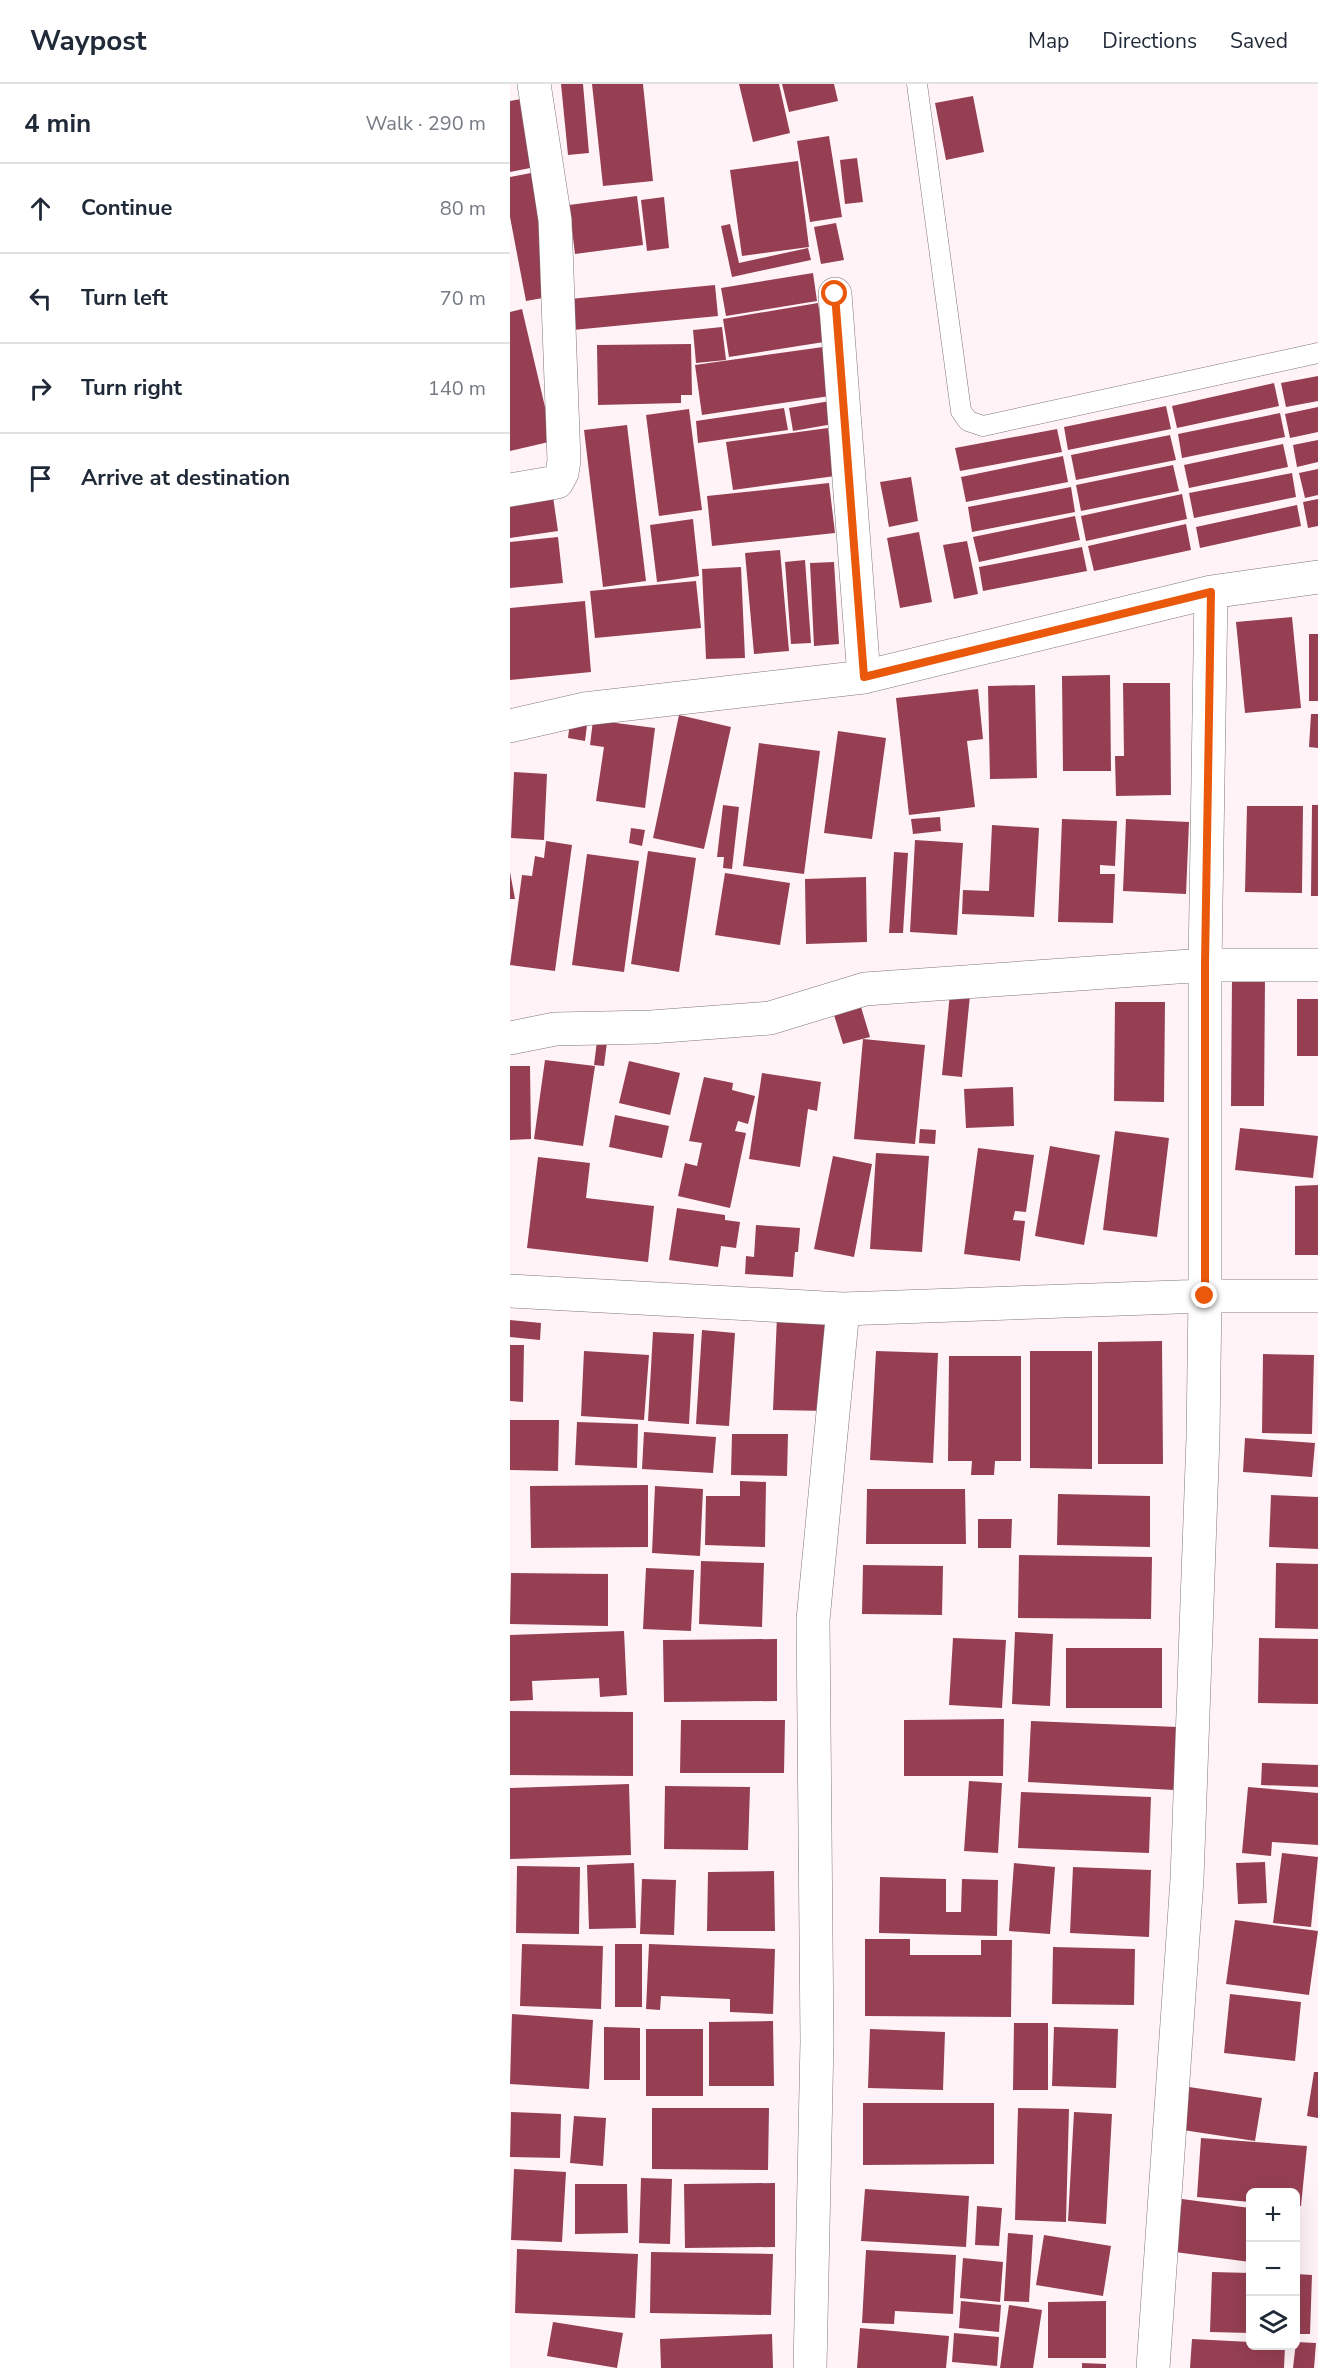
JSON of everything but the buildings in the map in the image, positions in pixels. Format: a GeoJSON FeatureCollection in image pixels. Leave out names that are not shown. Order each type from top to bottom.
{"type":"FeatureCollection","features":[{"type":"Feature","properties":{"kind":"street"},"geometry":{"type":"LineString","coordinates":[[510,490],[557,482],[562,473],[564,461],[555,220],[534,84]]}},
{"type":"Feature","properties":{"kind":"street"},"geometry":{"type":"LineString","coordinates":[[835,294],[864,677]]}},
{"type":"Feature","properties":{"kind":"street"},"geometry":{"type":"LineString","coordinates":[[510,726],[584,709],[864,677],[1211,592],[1318,577]]}},
{"type":"Feature","properties":{"kind":"street"},"geometry":{"type":"LineString","coordinates":[[1153,2368],[1187,1879],[1203,1437],[1205,965],[1211,592]]}},
{"type":"Feature","properties":{"kind":"street"},"geometry":{"type":"LineString","coordinates":[[510,1038],[555,1029],[651,1027],[770,1018],[865,989],[1205,965],[1318,965]]}},
{"type":"Feature","properties":{"kind":"street"},"geometry":{"type":"LineString","coordinates":[[510,1291],[843,1309],[1205,1296],[1318,1296]]}},
{"type":"Feature","properties":{"kind":"street"},"geometry":{"type":"LineString","coordinates":[[810,2368],[817,2041],[813,1620],[843,1309]]}},
{"type":"Feature","properties":{"kind":"lane"},"geometry":{"type":"LineString","coordinates":[[917,84],[961,411],[968,421],[983,426],[1318,354]]}},
{"type":"Feature","properties":{"kind":"route"},"geometry":{"type":"LineString","coordinates":[[835,294],[864,677],[1211,592],[1205,965],[1205,1296]]}}]}
